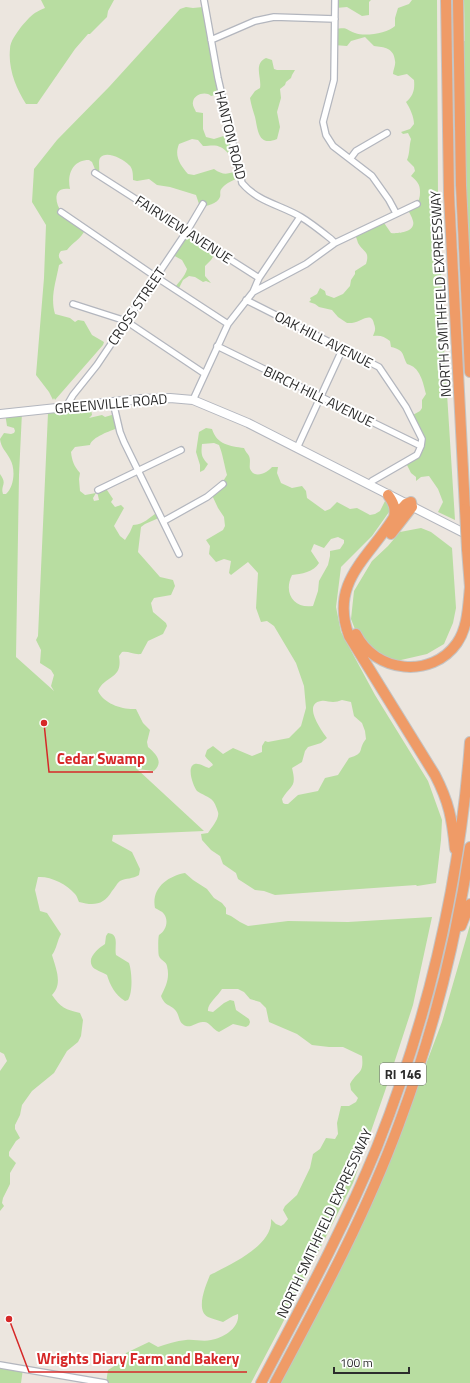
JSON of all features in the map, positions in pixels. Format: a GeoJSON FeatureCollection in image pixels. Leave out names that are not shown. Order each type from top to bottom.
{"type":"FeatureCollection","features":[{"type":"Feature","properties":{"kind":"highway","name":"NORTH SMITHFIELD EXPRESSWAY"},"geometry":{"type":"LineString","coordinates":[[411,508],[358,577],[353,587],[350,602],[351,619],[357,636],[368,651],[379,660],[404,667],[427,665],[444,656],[457,643],[464,629],[468,613],[470,587],[466,549],[449,182],[446,0]]}},
{"type":"Feature","properties":{"kind":"highway","name":"NORTH SMITHFIELD EXPRESSWAY"},"geometry":{"type":"LineString","coordinates":[[458,0],[460,180],[470,372]]}},
{"type":"Feature","properties":{"kind":"highway"},"geometry":{"type":"LineString","coordinates":[[388,495],[393,502],[394,517],[388,528],[349,581],[344,598],[344,620],[349,636],[443,791],[451,816],[456,860]]}},
{"type":"Feature","properties":{"kind":"highway"},"geometry":{"type":"LineString","coordinates":[[394,517],[411,508]]}},
{"type":"Feature","properties":{"kind":"highway","name":"NORTH SMITHFIELD EXPRESSWAY"},"geometry":{"type":"LineString","coordinates":[[261,1383],[329,1253],[377,1146],[421,1019],[444,931],[461,837],[466,797],[470,742]]}},
{"type":"Feature","properties":{"kind":"highway","name":"NORTH SMITHFIELD EXPRESSWAY"},"geometry":{"type":"LineString","coordinates":[[275,1383],[346,1247],[384,1161],[415,1079],[435,1014],[452,948],[470,847]]}},
{"type":"Feature","properties":{"kind":"highway"},"geometry":{"type":"LineString","coordinates":[[452,948],[470,904]]}},
{"type":"Feature","properties":{"kind":"main road","name":"GREENVILLE ROAD"},"geometry":{"type":"LineString","coordinates":[[0,414],[157,398],[193,400],[248,424],[297,448],[411,508],[470,536]]}},
{"type":"Feature","properties":{"kind":"main road","name":"GREENVILLE ROAD"},"geometry":{"type":"LineString","coordinates":[[328,464],[372,481],[411,508],[470,531]]}},
{"type":"Feature","properties":{"kind":"street","name":"HANTON ROAD"},"geometry":{"type":"LineString","coordinates":[[204,0],[218,78],[242,183],[246,188],[268,203],[300,217],[335,243]]}},
{"type":"Feature","properties":{"kind":"street"},"geometry":{"type":"LineString","coordinates":[[335,0],[334,80],[323,122],[326,135],[333,146],[372,176],[390,200],[396,213]]}},
{"type":"Feature","properties":{"kind":"street"},"geometry":{"type":"LineString","coordinates":[[211,40],[255,21],[274,17],[334,19]]}},
{"type":"Feature","properties":{"kind":"street"},"geometry":{"type":"LineString","coordinates":[[350,159],[356,151],[388,133]]}},
{"type":"Feature","properties":{"kind":"street","name":"FAIRVIEW AVENUE"},"geometry":{"type":"LineString","coordinates":[[95,172],[259,278]]}},
{"type":"Feature","properties":{"kind":"street","name":"CROSS STREET"},"geometry":{"type":"LineString","coordinates":[[66,407],[73,395],[97,365],[187,231],[203,204]]}},
{"type":"Feature","properties":{"kind":"street"},"geometry":{"type":"LineString","coordinates":[[253,292],[306,264],[335,243],[417,204]]}},
{"type":"Feature","properties":{"kind":"street"},"geometry":{"type":"LineString","coordinates":[[61,212],[228,324]]}},
{"type":"Feature","properties":{"kind":"street"},"geometry":{"type":"LineString","coordinates":[[193,400],[228,324],[253,292],[259,278],[300,217]]}},
{"type":"Feature","properties":{"kind":"street","name":"OAK HILL AVENUE"},"geometry":{"type":"LineString","coordinates":[[246,300],[379,367],[406,407],[422,439],[421,446]]}},
{"type":"Feature","properties":{"kind":"street"},"geometry":{"type":"LineString","coordinates":[[73,304],[126,321],[205,374]]}},
{"type":"Feature","properties":{"kind":"street","name":"BIRCH HILL AVENUE"},"geometry":{"type":"LineString","coordinates":[[217,346],[421,446]]}},
{"type":"Feature","properties":{"kind":"street"},"geometry":{"type":"LineString","coordinates":[[297,448],[343,348]]}},
{"type":"Feature","properties":{"kind":"street"},"geometry":{"type":"LineString","coordinates":[[113,402],[120,432],[179,554]]}},
{"type":"Feature","properties":{"kind":"street"},"geometry":{"type":"LineString","coordinates":[[372,481],[414,458],[419,453],[421,446]]}},
{"type":"Feature","properties":{"kind":"street"},"geometry":{"type":"LineString","coordinates":[[98,490],[181,450]]}},
{"type":"Feature","properties":{"kind":"street"},"geometry":{"type":"LineString","coordinates":[[164,521],[207,497],[223,484]]}},
{"type":"Feature","properties":{"kind":"street"},"geometry":{"type":"LineString","coordinates":[[0,1365],[105,1383]]}},
{"type":"Feature","properties":{"kind":"green space"},"geometry":{"type":"Polygon","coordinates":[[[41,0],[114,0],[108,11],[107,17],[90,34],[88,34],[75,49],[37,104],[26,104],[16,85],[10,64],[10,46],[12,40],[27,20],[45,8],[41,0]]]}},
{"type":"Feature","properties":{"kind":"green space"},"geometry":{"type":"Polygon","coordinates":[[[335,0],[371,0],[369,2],[369,15],[362,16],[347,7],[336,8],[335,0]]]}},
{"type":"Feature","properties":{"kind":"green space"},"geometry":{"type":"Polygon","coordinates":[[[412,0],[437,0],[438,198],[444,346],[455,520],[438,512],[443,502],[438,489],[429,476],[421,477],[416,481],[416,477],[411,473],[406,463],[414,458],[421,442],[411,416],[420,411],[422,408],[422,400],[426,394],[418,372],[415,368],[407,364],[401,351],[391,347],[390,341],[382,336],[373,336],[375,327],[371,318],[347,323],[338,317],[332,310],[319,307],[309,302],[311,300],[310,298],[317,294],[320,288],[325,291],[326,295],[334,298],[343,294],[350,286],[355,271],[366,264],[367,254],[358,243],[354,233],[382,220],[391,233],[406,232],[412,228],[413,219],[407,208],[418,201],[420,189],[418,183],[411,176],[415,171],[414,167],[407,160],[411,139],[408,133],[403,134],[401,132],[410,129],[414,124],[412,113],[406,102],[413,92],[414,80],[407,74],[398,76],[393,74],[395,63],[393,53],[388,49],[374,46],[365,37],[351,41],[347,46],[334,45],[334,29],[344,28],[364,35],[387,31],[395,26],[395,18],[398,8],[409,4],[412,0]]]}},
{"type":"Feature","properties":{"kind":"green space"},"geometry":{"type":"Polygon","coordinates":[[[464,0],[470,0],[470,306],[462,41],[465,41],[464,0]]]}},
{"type":"Feature","properties":{"kind":"green space"},"geometry":{"type":"Polygon","coordinates":[[[186,7],[203,7],[220,94],[211,96],[209,94],[200,94],[194,99],[193,106],[196,112],[203,113],[203,129],[206,137],[214,139],[233,133],[235,154],[229,154],[223,148],[218,146],[203,146],[198,140],[192,139],[179,144],[177,152],[179,160],[188,174],[194,175],[214,169],[226,174],[240,170],[241,177],[231,181],[221,189],[220,197],[217,201],[200,207],[196,195],[170,187],[157,185],[149,179],[137,181],[133,180],[130,166],[123,160],[114,156],[106,155],[100,158],[99,174],[97,174],[92,162],[89,160],[75,165],[70,174],[70,189],[60,190],[58,192],[57,204],[59,209],[69,220],[85,230],[67,250],[61,251],[59,254],[63,263],[59,265],[53,302],[55,314],[70,318],[75,322],[78,320],[84,321],[92,335],[104,342],[55,400],[54,398],[53,400],[36,375],[44,278],[46,225],[32,202],[34,169],[57,140],[109,87],[180,9],[186,7]]]}},
{"type":"Feature","properties":{"kind":"green space"},"geometry":{"type":"Polygon","coordinates":[[[266,58],[272,60],[274,69],[295,70],[291,78],[280,89],[281,98],[277,112],[280,127],[277,139],[271,141],[262,139],[258,132],[250,98],[255,91],[260,88],[259,67],[262,61],[266,58]]]}},
{"type":"Feature","properties":{"kind":"green space"},"geometry":{"type":"Polygon","coordinates":[[[186,232],[216,252],[205,266],[205,276],[211,283],[206,281],[203,282],[195,277],[189,276],[183,280],[178,290],[174,289],[185,275],[187,269],[182,260],[171,254],[186,232]]]}},
{"type":"Feature","properties":{"kind":"green space"},"geometry":{"type":"Polygon","coordinates":[[[91,409],[92,415],[89,418],[102,415],[105,417],[115,414],[118,428],[94,439],[90,445],[75,447],[71,452],[76,468],[80,473],[80,491],[85,495],[96,493],[93,498],[94,501],[99,500],[97,491],[105,487],[113,499],[111,502],[115,507],[121,505],[124,508],[114,526],[120,536],[125,540],[133,525],[144,522],[158,512],[161,517],[141,527],[138,552],[160,577],[173,580],[175,586],[171,595],[154,598],[151,603],[153,612],[166,623],[167,626],[163,634],[148,641],[141,654],[122,652],[119,656],[119,669],[101,686],[98,691],[109,703],[120,707],[136,709],[143,723],[150,730],[147,742],[148,747],[154,752],[159,761],[157,768],[154,771],[137,769],[204,831],[113,835],[112,841],[132,852],[140,869],[139,875],[120,881],[109,896],[102,902],[89,904],[79,902],[72,890],[63,884],[53,879],[38,877],[35,890],[40,911],[47,913],[61,934],[52,955],[57,971],[58,981],[52,995],[64,1007],[71,1011],[80,1013],[83,1020],[81,1036],[78,1042],[67,1051],[54,1073],[32,1091],[22,1105],[20,1115],[15,1125],[15,1129],[20,1138],[16,1141],[9,1152],[9,1156],[16,1163],[10,1173],[10,1184],[3,1198],[2,1203],[4,1206],[0,1211],[0,1071],[7,1061],[4,1054],[0,1052],[0,474],[4,483],[2,491],[3,494],[6,494],[11,487],[13,468],[0,439],[4,433],[11,434],[15,431],[14,428],[7,426],[5,413],[22,412],[19,475],[16,657],[54,691],[51,686],[54,675],[51,670],[40,663],[41,650],[36,640],[38,636],[48,413],[91,409]]]}},
{"type":"Feature","properties":{"kind":"green space"},"geometry":{"type":"Polygon","coordinates":[[[206,428],[212,429],[214,434],[221,442],[244,448],[250,458],[250,469],[255,474],[258,475],[268,471],[272,467],[278,467],[277,473],[281,483],[292,488],[302,486],[306,491],[307,498],[325,511],[330,509],[337,502],[350,509],[357,508],[370,515],[375,514],[380,511],[387,497],[390,497],[389,512],[372,536],[341,567],[336,607],[341,632],[375,695],[428,781],[442,820],[436,883],[417,886],[275,895],[264,891],[255,890],[238,879],[236,873],[223,864],[220,856],[211,850],[202,840],[201,834],[208,833],[217,820],[218,812],[211,799],[197,791],[195,788],[191,776],[192,766],[198,764],[209,768],[213,765],[205,756],[207,750],[213,746],[223,754],[233,748],[252,756],[262,752],[262,746],[265,741],[268,742],[289,738],[301,726],[306,708],[304,686],[296,663],[274,626],[267,621],[261,622],[256,608],[258,573],[248,562],[231,575],[229,573],[231,561],[224,559],[216,562],[209,554],[210,546],[206,540],[223,530],[225,526],[224,517],[211,493],[222,483],[227,475],[219,445],[214,443],[202,444],[202,455],[208,464],[204,470],[200,472],[200,465],[196,452],[199,432],[206,428]],[[338,537],[331,539],[324,548],[314,544],[311,551],[319,563],[317,566],[314,569],[303,573],[292,575],[289,588],[290,594],[292,598],[300,605],[313,606],[318,591],[319,581],[328,565],[330,551],[340,549],[344,543],[344,540],[338,537]],[[342,700],[334,702],[321,701],[316,703],[313,707],[315,718],[327,738],[321,743],[308,747],[305,751],[302,762],[292,768],[294,779],[293,783],[282,799],[283,803],[288,804],[298,795],[318,791],[325,778],[338,775],[349,758],[359,753],[366,739],[365,731],[362,723],[354,716],[351,702],[342,700]]]}},
{"type":"Feature","properties":{"kind":"green space"},"geometry":{"type":"Polygon","coordinates":[[[421,528],[431,532],[452,548],[456,608],[453,623],[444,644],[427,654],[401,660],[393,660],[372,649],[358,637],[351,619],[354,591],[372,561],[400,532],[421,528]]]}},
{"type":"Feature","properties":{"kind":"green space"},"geometry":{"type":"Polygon","coordinates":[[[185,873],[207,889],[214,898],[222,903],[226,908],[226,914],[248,926],[288,921],[348,922],[432,917],[413,1005],[353,1183],[251,1383],[106,1383],[108,1370],[124,1360],[126,1353],[149,1342],[158,1347],[182,1340],[208,1341],[225,1335],[234,1328],[238,1319],[238,1314],[223,1322],[208,1317],[204,1314],[202,1303],[210,1275],[239,1260],[258,1246],[266,1237],[270,1228],[271,1219],[276,1224],[281,1226],[284,1224],[288,1219],[283,1210],[285,1206],[297,1195],[310,1168],[313,1154],[320,1149],[326,1138],[335,1139],[338,1134],[337,1123],[341,1106],[349,1106],[356,1102],[358,1098],[351,1090],[350,1084],[361,1070],[362,1056],[343,1047],[312,1045],[297,1034],[269,1022],[266,1008],[260,1002],[250,999],[244,992],[238,989],[222,989],[211,1003],[208,1011],[213,1012],[224,1003],[230,1000],[234,1001],[236,1010],[249,1019],[249,1025],[246,1027],[233,1024],[219,1032],[206,1022],[199,1022],[188,1026],[183,1025],[176,1011],[164,1002],[161,996],[167,982],[168,970],[165,962],[159,956],[158,942],[159,935],[166,926],[166,917],[161,911],[155,908],[154,901],[158,889],[162,884],[173,877],[185,873]]]}},
{"type":"Feature","properties":{"kind":"green space"},"geometry":{"type":"Polygon","coordinates":[[[470,925],[470,1383],[276,1383],[395,1146],[442,1022],[470,925]]]}},
{"type":"Feature","properties":{"kind":"green space"},"geometry":{"type":"Polygon","coordinates":[[[108,933],[112,934],[115,938],[116,955],[129,963],[130,967],[132,982],[131,992],[128,1000],[125,1001],[113,990],[107,975],[95,969],[91,963],[94,953],[105,944],[108,933]]]}},
{"type":"Feature","properties":{"kind":"green space"},"geometry":{"type":"Polygon","coordinates":[[[0,1365],[23,1369],[21,1383],[0,1383],[0,1365]]]}},
{"type":"Feature","properties":{"kind":"place","name":"Cedar Swamp"},"geometry":{"type":"Point","coordinates":[44,723]}},
{"type":"Feature","properties":{"kind":"place","name":"Wrights Diary Farm and Bakery"},"geometry":{"type":"Point","coordinates":[9,1319]}}]}
